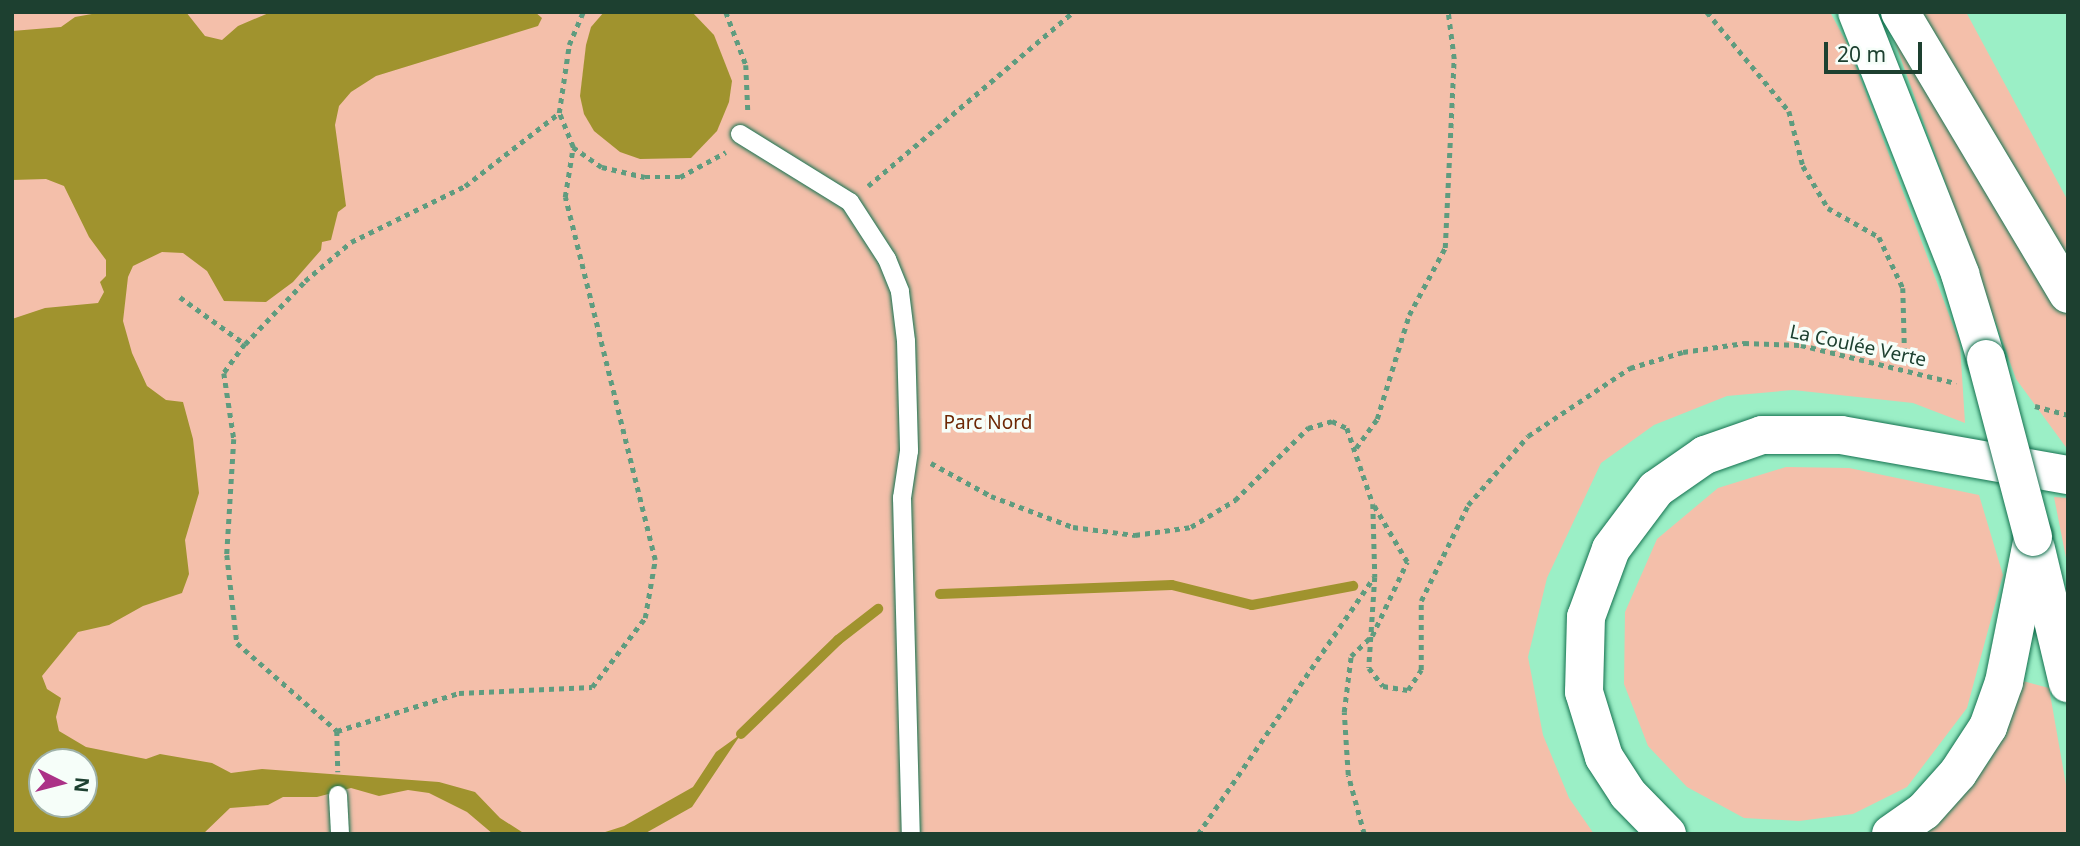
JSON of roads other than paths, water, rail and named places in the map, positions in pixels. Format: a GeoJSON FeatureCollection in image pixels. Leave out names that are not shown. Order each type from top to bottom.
{"type":"FeatureCollection","features":[{"type":"Feature","properties":{"kind":"main road"},"geometry":{"type":"LineString","coordinates":[[1857,12],[1960,274],[1977,373],[2033,537],[2068,683]]}},
{"type":"Feature","properties":{"kind":"main road"},"geometry":{"type":"LineString","coordinates":[[1900,12],[2068,294]]}},
{"type":"Feature","properties":{"kind":"main road"},"geometry":{"type":"LineString","coordinates":[[1670,830],[1628,794],[1604,757],[1584,692],[1586,617],[1611,548],[1656,489],[1705,454],[1762,435],[1841,435],[2068,475]]}},
{"type":"Feature","properties":{"kind":"main road"},"geometry":{"type":"LineString","coordinates":[[1891,834],[1924,811],[1958,773],[1988,727],[2004,682],[2033,537]]}},
{"type":"Feature","properties":{"kind":"lane"},"geometry":{"type":"LineString","coordinates":[[740,134],[850,202],[887,259],[900,292],[906,341],[909,451],[902,498],[911,834]]}},
{"type":"Feature","properties":{"kind":"lane"},"geometry":{"type":"LineString","coordinates":[[338,795],[340,834]]}},
{"type":"Feature","properties":{"kind":"waterway"},"geometry":{"type":"LineString","coordinates":[[940,594],[1172,585],[1252,605],[1353,586]]}},
{"type":"Feature","properties":{"kind":"waterway"},"geometry":{"type":"LineString","coordinates":[[741,734],[838,640],[878,609]]}},
{"type":"Feature","properties":{"kind":"park label","name":"Parc Nord"},"geometry":{"type":"Point","coordinates":[988,423]}}]}
